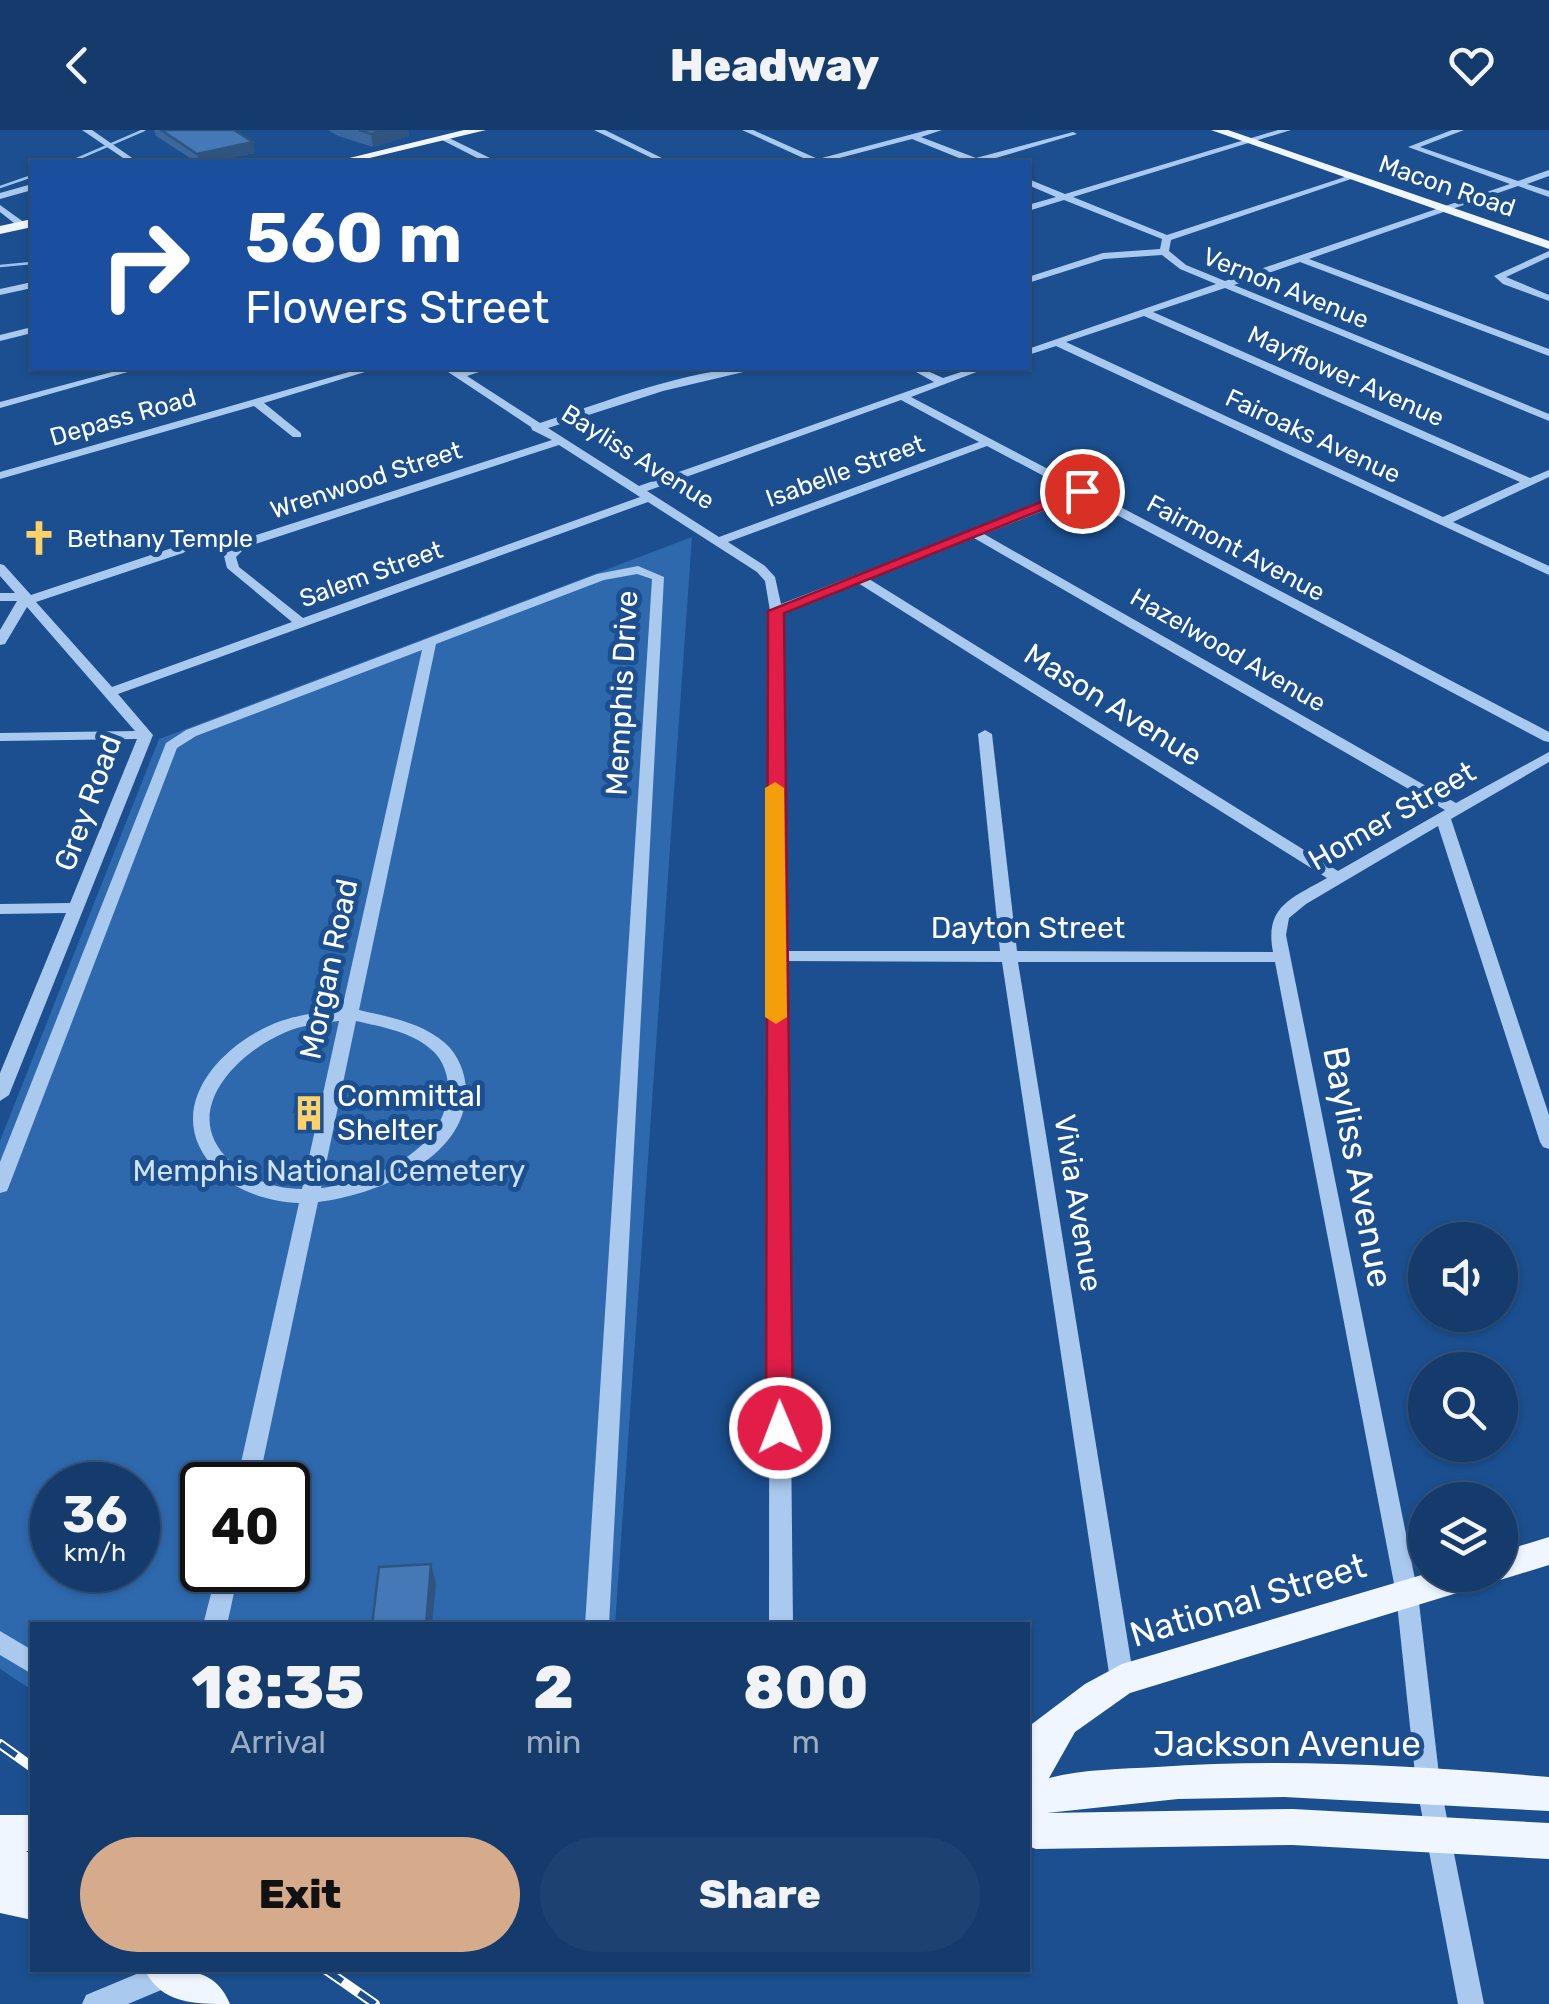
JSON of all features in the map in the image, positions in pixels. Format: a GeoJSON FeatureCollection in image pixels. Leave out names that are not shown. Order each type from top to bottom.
{"type":"FeatureCollection","features":[{"type":"Feature","properties":{"kind":"main road","name":"Macon Road"},"geometry":{"type":"LineString","coordinates":[[1217,130],[1549,245]]}},
{"type":"Feature","properties":{"kind":"main road"},"geometry":{"type":"LineString","coordinates":[[348,160],[472,131]]}},
{"type":"Feature","properties":{"kind":"main road"},"geometry":{"type":"LineString","coordinates":[[0,230],[27,224]]}},
{"type":"Feature","properties":{"kind":"main road"},"geometry":{"type":"LineString","coordinates":[[1518,1560],[1549,1550]]}},
{"type":"Feature","properties":{"kind":"main road","name":"National Street"},"geometry":{"type":"LineString","coordinates":[[1030,1778],[1062,1724],[1087,1697],[1122,1680],[1414,1592]]}},
{"type":"Feature","properties":{"kind":"main road","name":"National Street"},"geometry":{"type":"LineString","coordinates":[[1030,1746],[1062,1724]]}},
{"type":"Feature","properties":{"kind":"main road","name":"Jackson Avenue"},"geometry":{"type":"LineString","coordinates":[[1030,1802],[1047,1793],[1174,1782],[1428,1783],[1549,1794]]}},
{"type":"Feature","properties":{"kind":"main road"},"geometry":{"type":"LineString","coordinates":[[1030,1829],[1036,1832],[1186,1824],[1438,1830],[1549,1841]]}},
{"type":"Feature","properties":{"kind":"main road"},"geometry":{"type":"LineString","coordinates":[[0,1833],[30,1833]]}},
{"type":"Feature","properties":{"kind":"main road"},"geometry":{"type":"LineString","coordinates":[[0,1854],[30,1876]]}},
{"type":"Feature","properties":{"kind":"main road"},"geometry":{"type":"LineString","coordinates":[[0,1895],[30,1902]]}},
{"type":"Feature","properties":{"kind":"main road"},"geometry":{"type":"LineString","coordinates":[[166,1972],[212,2004]]}},
{"type":"Feature","properties":{"kind":"street"},"geometry":{"type":"LineString","coordinates":[[86,130],[131,160]]}},
{"type":"Feature","properties":{"kind":"street"},"geometry":{"type":"LineString","coordinates":[[598,130],[662,160]]}},
{"type":"Feature","properties":{"kind":"street"},"geometry":{"type":"LineString","coordinates":[[746,130],[813,160]]}},
{"type":"Feature","properties":{"kind":"street"},"geometry":{"type":"LineString","coordinates":[[825,160],[938,130]]}},
{"type":"Feature","properties":{"kind":"street"},"geometry":{"type":"LineString","coordinates":[[1030,207],[1287,130]]}},
{"type":"Feature","properties":{"kind":"street"},"geometry":{"type":"LineString","coordinates":[[1460,130],[1413,145],[1416,150],[1549,194]]}},
{"type":"Feature","properties":{"kind":"street"},"geometry":{"type":"LineString","coordinates":[[983,160],[1073,134]]}},
{"type":"Feature","properties":{"kind":"street"},"geometry":{"type":"LineString","coordinates":[[913,137],[971,160]]}},
{"type":"Feature","properties":{"kind":"street"},"geometry":{"type":"LineString","coordinates":[[445,138],[487,160]]}},
{"type":"Feature","properties":{"kind":"street"},"geometry":{"type":"LineString","coordinates":[[1030,351],[1549,172]]}},
{"type":"Feature","properties":{"kind":"street"},"geometry":{"type":"LineString","coordinates":[[1167,238],[1351,176]]}},
{"type":"Feature","properties":{"kind":"street","name":"Vernon Avenue"},"geometry":{"type":"LineString","coordinates":[[1030,183],[1167,238],[1164,252],[1183,268],[1549,418]]}},
{"type":"Feature","properties":{"kind":"street"},"geometry":{"type":"LineString","coordinates":[[0,196],[30,188]]}},
{"type":"Feature","properties":{"kind":"street"},"geometry":{"type":"LineString","coordinates":[[0,208],[27,224]]}},
{"type":"Feature","properties":{"kind":"street"},"geometry":{"type":"LineString","coordinates":[[1030,279],[1103,256],[1164,252]]}},
{"type":"Feature","properties":{"kind":"street"},"geometry":{"type":"LineString","coordinates":[[1549,254],[1508,269],[1500,277],[1549,298]]}},
{"type":"Feature","properties":{"kind":"street"},"geometry":{"type":"LineString","coordinates":[[1300,258],[1549,354]]}},
{"type":"Feature","properties":{"kind":"street"},"geometry":{"type":"LineString","coordinates":[[0,292],[30,285]]}},
{"type":"Feature","properties":{"kind":"street","name":"Mayflower Avenue"},"geometry":{"type":"LineString","coordinates":[[1144,312],[1530,482]]}},
{"type":"Feature","properties":{"kind":"street"},"geometry":{"type":"LineString","coordinates":[[0,338],[30,330]]}},
{"type":"Feature","properties":{"kind":"street","name":"Fairoaks Avenue"},"geometry":{"type":"LineString","coordinates":[[1058,342],[1549,571]]}},
{"type":"Feature","properties":{"kind":"street"},"geometry":{"type":"LineString","coordinates":[[0,405],[130,370]]}},
{"type":"Feature","properties":{"kind":"street","name":"Depass Road"},"geometry":{"type":"LineString","coordinates":[[0,476],[366,370]]}},
{"type":"Feature","properties":{"kind":"street","name":"Bayliss Avenue"},"geometry":{"type":"LineString","coordinates":[[451,370],[557,442],[761,569],[770,580],[776,611]]}},
{"type":"Feature","properties":{"kind":"street"},"geometry":{"type":"LineString","coordinates":[[460,375],[479,370]]}},
{"type":"Feature","properties":{"kind":"street"},"geometry":{"type":"LineString","coordinates":[[536,428],[660,388],[739,370]]}},
{"type":"Feature","properties":{"kind":"street"},"geometry":{"type":"LineString","coordinates":[[918,370],[941,381]]}},
{"type":"Feature","properties":{"kind":"street","name":"Salem Street"},"geometry":{"type":"LineString","coordinates":[[110,693],[976,370]]}},
{"type":"Feature","properties":{"kind":"street","name":"Fairmont Avenue"},"geometry":{"type":"LineString","coordinates":[[903,397],[1549,738]]}},
{"type":"Feature","properties":{"kind":"street"},"geometry":{"type":"LineString","coordinates":[[256,402],[296,435]]}},
{"type":"Feature","properties":{"kind":"street","name":"Wrenwood Street"},"geometry":{"type":"LineString","coordinates":[[301,623],[232,568],[230,556],[242,544],[557,442]]}},
{"type":"Feature","properties":{"kind":"street","name":"Isabelle Street"},"geometry":{"type":"LineString","coordinates":[[718,542],[988,442]]}},
{"type":"Feature","properties":{"kind":"street"},"geometry":{"type":"LineString","coordinates":[[1444,522],[1549,473]]}},
{"type":"Feature","properties":{"kind":"street"},"geometry":{"type":"LineString","coordinates":[[781,1622],[776,611],[1082,491]]}},
{"type":"Feature","properties":{"kind":"street","name":"Hazelwood Avenue"},"geometry":{"type":"LineString","coordinates":[[974,533],[1450,814]]}},
{"type":"Feature","properties":{"kind":"street"},"geometry":{"type":"LineString","coordinates":[[0,597],[27,598],[179,550],[197,538]]}},
{"type":"Feature","properties":{"kind":"street","name":"Grey Road"},"geometry":{"type":"LineString","coordinates":[[0,568],[146,736],[0,1094]]}},
{"type":"Feature","properties":{"kind":"street","name":"Memphis Drive"},"geometry":{"type":"LineString","coordinates":[[0,1186],[171,746],[190,733],[621,571],[638,570],[658,577],[597,1622]]}},
{"type":"Feature","properties":{"kind":"street","name":"Mason Avenue"},"geometry":{"type":"LineString","coordinates":[[859,578],[1338,878]]}},
{"type":"Feature","properties":{"kind":"street"},"geometry":{"type":"LineString","coordinates":[[0,641],[27,598]]}},
{"type":"Feature","properties":{"kind":"street","name":"Morgan Road"},"geometry":{"type":"LineString","coordinates":[[251,1462],[430,642]]}},
{"type":"Feature","properties":{"kind":"street","name":"Vivia Avenue"},"geometry":{"type":"LineString","coordinates":[[985,734],[1009,955],[1122,1680]]}},
{"type":"Feature","properties":{"kind":"street"},"geometry":{"type":"LineString","coordinates":[[0,738],[146,736]]}},
{"type":"Feature","properties":{"kind":"street","name":"Homer Street"},"geometry":{"type":"LineString","coordinates":[[1278,935],[1286,910],[1549,756]]}},
{"type":"Feature","properties":{"kind":"street"},"geometry":{"type":"LineString","coordinates":[[1450,814],[1549,1142]]}},
{"type":"Feature","properties":{"kind":"street"},"geometry":{"type":"LineString","coordinates":[[0,909],[78,908]]}},
{"type":"Feature","properties":{"kind":"street","name":"Bayliss Avenue"},"geometry":{"type":"LineString","coordinates":[[1278,935],[1407,1594],[1428,1783],[1471,2004]]}},
{"type":"Feature","properties":{"kind":"street","name":"Dayton Street"},"geometry":{"type":"LineString","coordinates":[[776,956],[1280,957]]}},
{"type":"Feature","properties":{"kind":"street"},"geometry":{"type":"LineString","coordinates":[[350,1014],[391,1018],[425,1033],[449,1055],[460,1084],[455,1115],[435,1146],[402,1172],[358,1190],[311,1196],[270,1192],[235,1179],[211,1158],[199,1131],[201,1102],[215,1074],[240,1050],[292,1024],[350,1014]]}},
{"type":"Feature","properties":{"kind":"street"},"geometry":{"type":"LineString","coordinates":[[216,1622],[223,1592]]}},
{"type":"Feature","properties":{"kind":"street"},"geometry":{"type":"LineString","coordinates":[[0,1642],[30,1662]]}},
{"type":"Feature","properties":{"kind":"street"},"geometry":{"type":"LineString","coordinates":[[95,2004],[166,1972]]}},
{"type":"Feature","properties":{"kind":"green space","name":"Memphis National Cemetery"},"geometry":{"type":"Polygon","coordinates":[[[692,537],[615,1622],[30,1622],[30,1689],[0,1669],[0,1141],[159,739],[692,537]]]}},
{"type":"Feature","properties":{"kind":"building"},"geometry":{"type":"Polygon","coordinates":[[[161,130],[234,130],[253,142],[197,154],[161,130]]]}},
{"type":"Feature","properties":{"kind":"building"},"geometry":{"type":"Polygon","coordinates":[[[298,1095],[314,1095],[310,1111],[294,1112],[298,1095]]]}},
{"type":"Feature","properties":{"kind":"building"},"geometry":{"type":"Polygon","coordinates":[[[431,1564],[426,1622],[372,1622],[379,1567],[431,1564]]]}},
{"type":"Feature","properties":{"kind":"waterway"},"geometry":{"type":"LineString","coordinates":[[75,160],[144,130]]}},
{"type":"Feature","properties":{"kind":"waterway"},"geometry":{"type":"LineString","coordinates":[[0,187],[30,177]]}},
{"type":"Feature","properties":{"kind":"waterway"},"geometry":{"type":"LineString","coordinates":[[0,266],[30,263]]}},
{"type":"Feature","properties":{"kind":"railway"},"geometry":{"type":"LineString","coordinates":[[0,1744],[30,1766]]}},
{"type":"Feature","properties":{"kind":"railway"},"geometry":{"type":"LineString","coordinates":[[329,1972],[375,2004]]}},
{"type":"Feature","properties":{"kind":"slow traffic"},"geometry":{"type":"LineString","coordinates":[[775,788],[776,1017]]}},
{"type":"Feature","properties":{"kind":"place","name":"Bethany Temple"},"geometry":{"type":"Point","coordinates":[39,538]}},
{"type":"Feature","properties":{"kind":"place","name":"Committal Shelter"},"geometry":{"type":"Point","coordinates":[309,1113]}},
{"type":"Feature","properties":{"kind":"route"},"geometry":{"type":"LineString","coordinates":[[780,1428],[776,611],[1082,491]]}}]}
